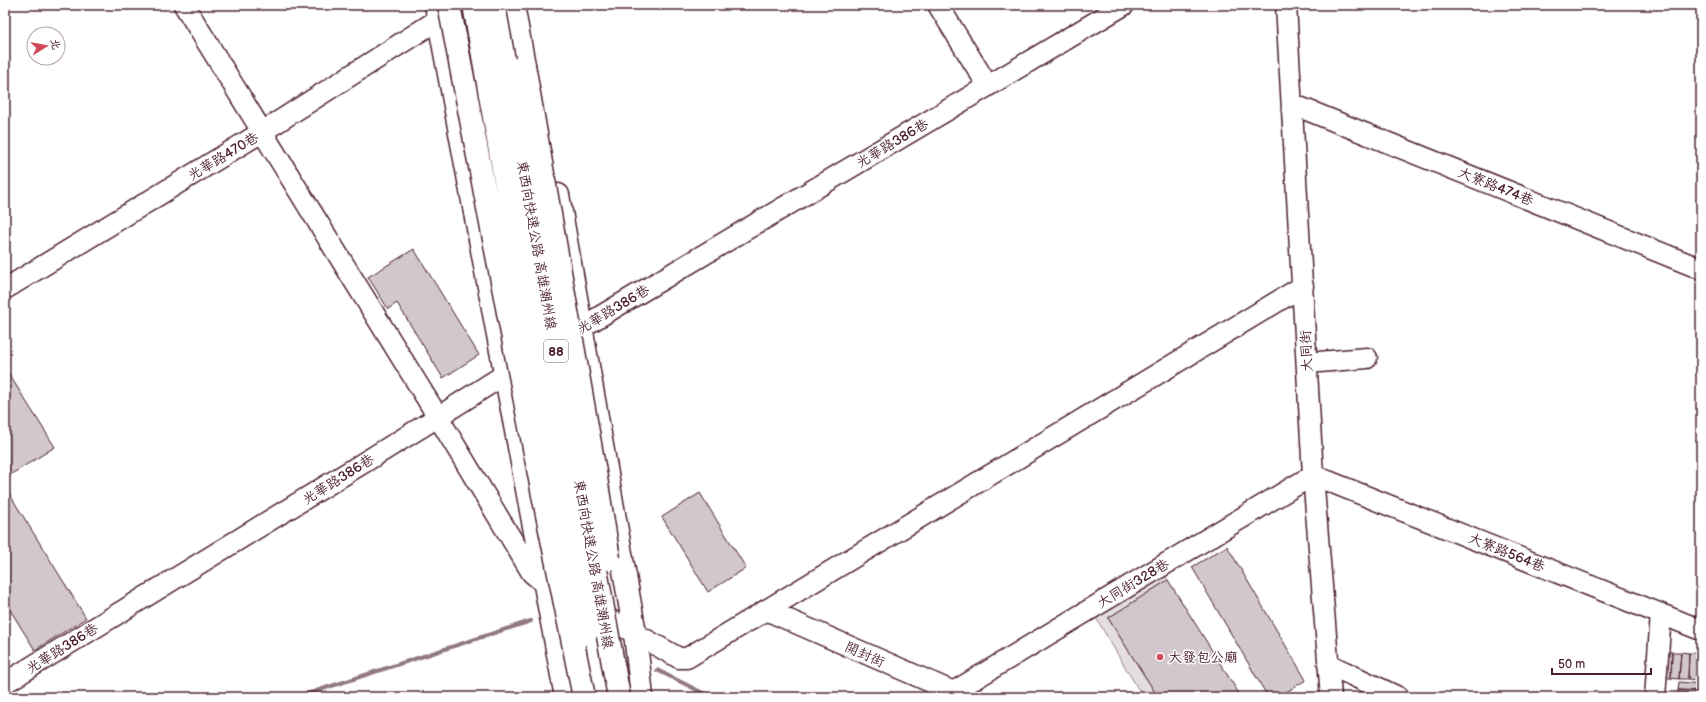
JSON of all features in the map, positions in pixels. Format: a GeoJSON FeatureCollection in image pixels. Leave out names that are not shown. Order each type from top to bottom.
{"type":"FeatureCollection","features":[{"type":"Feature","properties":{"kind":"main road","name":"東西向快速公路 高雄潮州線"},"geometry":{"type":"LineString","coordinates":[[474,5],[597,697]]}},
{"type":"Feature","properties":{"kind":"main road","name":"東西向快速公路 高雄潮州線"},"geometry":{"type":"LineString","coordinates":[[494,5],[618,697]]}},
{"type":"Feature","properties":{"kind":"main road"},"geometry":{"type":"LineString","coordinates":[[513,5],[595,470],[630,697]]}},
{"type":"Feature","properties":{"kind":"main road"},"geometry":{"type":"LineString","coordinates":[[523,5],[582,328],[635,633],[642,697]]}},
{"type":"Feature","properties":{"kind":"main road"},"geometry":{"type":"LineString","coordinates":[[441,10],[566,697]]}},
{"type":"Feature","properties":{"kind":"main road"},"geometry":{"type":"LineString","coordinates":[[441,10],[584,697]]}},
{"type":"Feature","properties":{"kind":"street"},"geometry":{"type":"LineString","coordinates":[[184,5],[438,417],[532,573],[546,585],[679,658],[687,658],[1303,286]]}},
{"type":"Feature","properties":{"kind":"street"},"geometry":{"type":"LineString","coordinates":[[938,5],[988,86]]}},
{"type":"Feature","properties":{"kind":"street","name":"光華路386巷"},"geometry":{"type":"LineString","coordinates":[[5,683],[438,417],[506,373],[1124,5]]}},
{"type":"Feature","properties":{"kind":"street","name":"大同街"},"geometry":{"type":"LineString","coordinates":[[1286,5],[1313,475],[1331,697]]}},
{"type":"Feature","properties":{"kind":"street","name":"光華路470巷"},"geometry":{"type":"LineString","coordinates":[[5,289],[262,132],[441,10]]}},
{"type":"Feature","properties":{"kind":"street","name":"大寮路474巷"},"geometry":{"type":"LineString","coordinates":[[1292,104],[1701,269]]}},
{"type":"Feature","properties":{"kind":"street"},"geometry":{"type":"LineString","coordinates":[[1307,363],[1367,358]]}},
{"type":"Feature","properties":{"kind":"street","name":"大寮路564巷"},"geometry":{"type":"LineString","coordinates":[[1313,475],[1701,630]]}},
{"type":"Feature","properties":{"kind":"street","name":"大同街328巷"},"geometry":{"type":"LineString","coordinates":[[959,695],[1313,475]]}},
{"type":"Feature","properties":{"kind":"street","name":"開封街"},"geometry":{"type":"LineString","coordinates":[[766,610],[959,695]]}},
{"type":"Feature","properties":{"kind":"street"},"geometry":{"type":"LineString","coordinates":[[1655,697],[1661,614]]}},
{"type":"Feature","properties":{"kind":"street"},"geometry":{"type":"LineString","coordinates":[[1328,664],[1398,697]]}},
{"type":"Feature","properties":{"kind":"shaded area"},"geometry":{"type":"Polygon","coordinates":[[[1165,575],[1168,580],[1108,618],[1158,697],[1143,697],[1096,618],[1165,575]]]}},
{"type":"Feature","properties":{"kind":"building"},"geometry":{"type":"Polygon","coordinates":[[[414,249],[479,355],[443,378],[397,303],[388,309],[368,277],[414,249]]]}},
{"type":"Feature","properties":{"kind":"building"},"geometry":{"type":"Polygon","coordinates":[[[5,368],[55,447],[5,478],[5,368]]]}},
{"type":"Feature","properties":{"kind":"building"},"geometry":{"type":"Polygon","coordinates":[[[5,487],[86,618],[35,650],[5,602],[5,487]]]}},
{"type":"Feature","properties":{"kind":"building"},"geometry":{"type":"Polygon","coordinates":[[[700,493],[746,568],[708,592],[662,517],[700,493]]]}},
{"type":"Feature","properties":{"kind":"building"},"geometry":{"type":"Polygon","coordinates":[[[1227,546],[1306,680],[1278,697],[1268,697],[1192,567],[1227,546]]]}},
{"type":"Feature","properties":{"kind":"building","name":"大發包公廟"},"geometry":{"type":"Polygon","coordinates":[[[1168,580],[1238,692],[1230,697],[1158,697],[1108,618],[1168,580]]]}},
{"type":"Feature","properties":{"kind":"building"},"geometry":{"type":"Polygon","coordinates":[[[1664,651],[1672,652],[1671,678],[1662,678],[1664,651]]]}},
{"type":"Feature","properties":{"kind":"building"},"geometry":{"type":"Polygon","coordinates":[[[1672,652],[1681,652],[1679,679],[1671,678],[1672,652]]]}},
{"type":"Feature","properties":{"kind":"building"},"geometry":{"type":"Polygon","coordinates":[[[1681,652],[1689,653],[1688,679],[1679,679],[1681,652]]]}},
{"type":"Feature","properties":{"kind":"building"},"geometry":{"type":"Polygon","coordinates":[[[1689,653],[1698,653],[1696,680],[1688,679],[1689,653]]]}},
{"type":"Feature","properties":{"kind":"building"},"geometry":{"type":"Polygon","coordinates":[[[1698,653],[1701,653],[1701,680],[1696,680],[1698,653]]]}},
{"type":"Feature","properties":{"kind":"building"},"geometry":{"type":"Polygon","coordinates":[[[1679,682],[1701,684],[1701,691],[1678,690],[1679,682]]]}},
{"type":"Feature","properties":{"kind":"building"},"geometry":{"type":"Polygon","coordinates":[[[1678,690],[1701,691],[1701,697],[1678,697],[1678,690]]]}},
{"type":"Feature","properties":{"kind":"waterway"},"geometry":{"type":"LineString","coordinates":[[298,697],[531,621]]}},
{"type":"Feature","properties":{"kind":"waterway"},"geometry":{"type":"LineString","coordinates":[[657,670],[711,697]]}},
{"type":"Feature","properties":{"kind":"place","name":"大發包公廟"},"geometry":{"type":"Point","coordinates":[1160,657]}}]}
